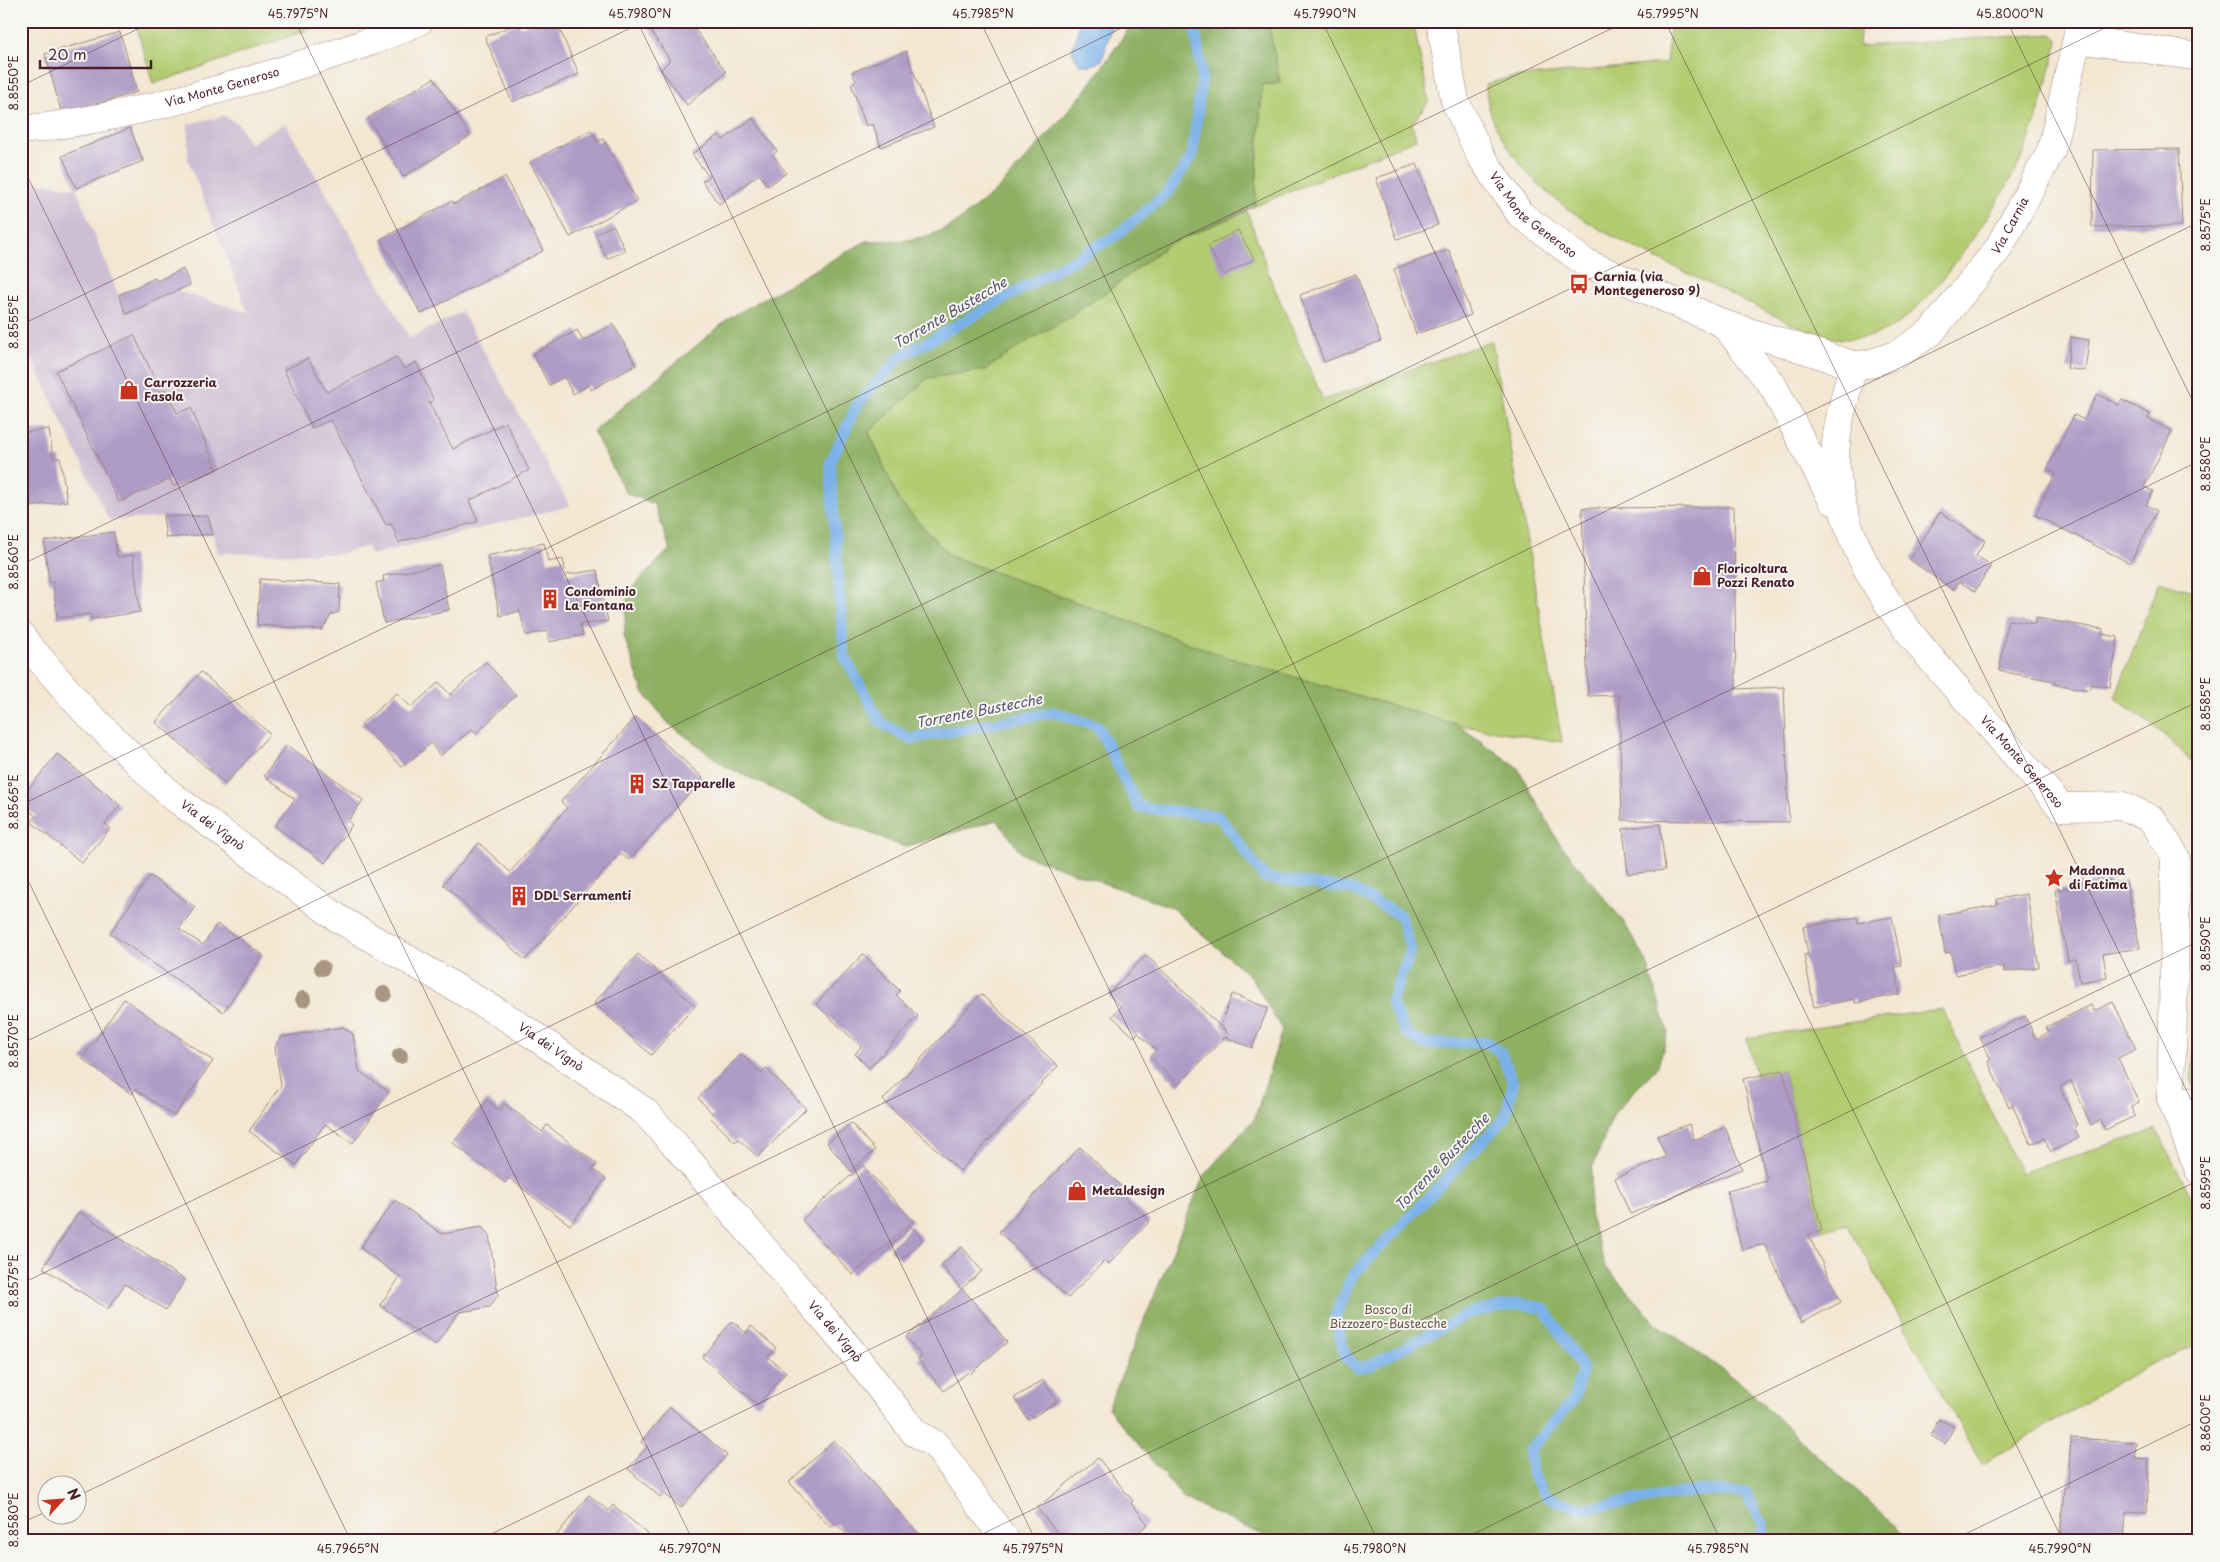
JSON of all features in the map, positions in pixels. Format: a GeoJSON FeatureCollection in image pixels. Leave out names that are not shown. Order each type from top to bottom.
{"type":"FeatureCollection","features":[{"type":"Feature","properties":{"kind":"street","name":"Via Monte Generoso"},"geometry":{"type":"LineString","coordinates":[[21,130],[124,115],[245,82],[382,39],[418,21]]}},
{"type":"Feature","properties":{"kind":"street","name":"Via Monte Generoso"},"geometry":{"type":"LineString","coordinates":[[1440,21],[1455,101],[1480,155],[1520,214],[1584,262],[1724,324],[1853,365],[1839,426],[1835,468],[1849,532]]}},
{"type":"Feature","properties":{"kind":"street"},"geometry":{"type":"LineString","coordinates":[[2078,30],[2199,57]]}},
{"type":"Feature","properties":{"kind":"street","name":"Via Carnia"},"geometry":{"type":"LineString","coordinates":[[1853,365],[1869,364],[1898,354],[1931,332],[1998,249],[2051,151],[2078,30]]}},
{"type":"Feature","properties":{"kind":"street","name":"Via Monte Generoso"},"geometry":{"type":"LineString","coordinates":[[1724,324],[1773,386],[1877,589],[1918,645],[2061,807],[2123,806],[2152,819],[2175,856],[2171,1098],[2199,1170]]}},
{"type":"Feature","properties":{"kind":"street","name":"Via dei Vignò"},"geometry":{"type":"LineString","coordinates":[[21,635],[82,708],[171,795],[338,919],[511,1020],[644,1111],[848,1347],[914,1432],[936,1445],[1006,1541]]}},
{"type":"Feature","properties":{"kind":"street"},"geometry":{"type":"LineString","coordinates":[[2171,1098],[2199,1104]]}},
{"type":"Feature","properties":{"kind":"shaded area"},"geometry":{"type":"Polygon","coordinates":[[[224,116],[240,125],[249,144],[285,123],[410,338],[462,312],[570,506],[371,555],[367,546],[339,554],[218,553],[208,516],[109,520],[21,337],[21,180],[76,188],[126,314],[177,291],[248,312],[188,160],[188,124],[224,116]]]}},
{"type":"Feature","properties":{"kind":"green space"},"geometry":{"type":"Polygon","coordinates":[[[135,21],[333,21],[153,84],[135,21]]]}},
{"type":"Feature","properties":{"kind":"green space","name":"Bosco di Bizzozero-Bustecche"},"geometry":{"type":"Polygon","coordinates":[[[1134,21],[1268,21],[1280,83],[1262,85],[1255,206],[1167,245],[1112,288],[1070,317],[1029,340],[985,370],[928,378],[869,432],[899,501],[950,556],[1227,657],[1458,725],[1518,768],[1558,841],[1623,921],[1646,960],[1668,1032],[1658,1066],[1614,1113],[1592,1169],[1589,1213],[1605,1266],[1656,1323],[1740,1382],[1812,1451],[1889,1519],[1906,1541],[1276,1541],[1184,1499],[1108,1408],[1204,1175],[1255,1118],[1282,1030],[1251,977],[1171,907],[1022,854],[997,820],[904,847],[842,822],[725,766],[668,723],[643,692],[624,636],[628,592],[670,549],[654,504],[626,493],[593,431],[731,317],[866,241],[909,240],[931,235],[956,223],[996,191],[1050,132],[1086,90],[1134,21]]]}},
{"type":"Feature","properties":{"kind":"green space"},"geometry":{"type":"Polygon","coordinates":[[[1268,21],[1413,21],[1429,101],[1412,124],[1416,139],[1255,206],[1262,85],[1280,83],[1268,21]]]}},
{"type":"Feature","properties":{"kind":"green space"},"geometry":{"type":"Polygon","coordinates":[[[1671,21],[1861,21],[1859,46],[2052,34],[2058,40],[2039,111],[2024,153],[1983,224],[1941,280],[1920,304],[1900,322],[1883,332],[1847,339],[1815,333],[1792,324],[1630,245],[1585,220],[1543,189],[1508,147],[1499,132],[1490,110],[1486,84],[1507,78],[1666,63],[1671,21]]]}},
{"type":"Feature","properties":{"kind":"green space"},"geometry":{"type":"Polygon","coordinates":[[[1247,211],[1271,280],[1323,400],[1492,341],[1562,742],[1458,725],[1227,657],[950,556],[899,501],[869,432],[928,378],[985,370],[1029,340],[1070,317],[1112,288],[1167,245],[1247,211]]]}},
{"type":"Feature","properties":{"kind":"green space"},"geometry":{"type":"Polygon","coordinates":[[[2159,581],[2199,593],[2199,770],[2161,732],[2115,698],[2159,581]]]}},
{"type":"Feature","properties":{"kind":"green space"},"geometry":{"type":"Polygon","coordinates":[[[1942,1009],[2021,1173],[2156,1129],[2199,1212],[2199,1343],[2146,1366],[1982,1465],[1847,1224],[1822,1231],[1783,1070],[1756,1076],[1747,1038],[1942,1009]]]}},
{"type":"Feature","properties":{"kind":"green space"},"geometry":{"type":"Polygon","coordinates":[[[2199,1017],[2199,1103],[2191,1080],[2199,1017]]]}},
{"type":"Feature","properties":{"kind":"water"},"geometry":{"type":"Polygon","coordinates":[[[1080,21],[1110,21],[1112,25],[1102,60],[1090,66],[1080,64],[1072,52],[1080,21]]]}},
{"type":"Feature","properties":{"kind":"building"},"geometry":{"type":"Polygon","coordinates":[[[535,21],[556,21],[579,74],[512,102],[485,37],[518,23],[520,27],[535,21]]]}},
{"type":"Feature","properties":{"kind":"building"},"geometry":{"type":"Polygon","coordinates":[[[644,21],[689,21],[726,72],[687,105],[661,69],[670,60],[644,21]]]}},
{"type":"Feature","properties":{"kind":"building"},"geometry":{"type":"Polygon","coordinates":[[[1598,21],[1649,21],[1650,23],[1598,27],[1598,21]]]}},
{"type":"Feature","properties":{"kind":"building"},"geometry":{"type":"Polygon","coordinates":[[[120,32],[137,92],[62,114],[45,54],[120,32]]]}},
{"type":"Feature","properties":{"kind":"building"},"geometry":{"type":"Polygon","coordinates":[[[906,51],[934,127],[881,147],[873,124],[866,126],[851,84],[856,81],[852,72],[906,51]]]}},
{"type":"Feature","properties":{"kind":"building"},"geometry":{"type":"Polygon","coordinates":[[[434,78],[470,136],[403,177],[368,118],[434,78]]]}},
{"type":"Feature","properties":{"kind":"building"},"geometry":{"type":"Polygon","coordinates":[[[753,118],[777,151],[773,155],[786,173],[768,186],[759,174],[719,204],[702,181],[709,177],[692,154],[719,135],[723,140],[753,118]]]}},
{"type":"Feature","properties":{"kind":"building"},"geometry":{"type":"Polygon","coordinates":[[[130,128],[143,161],[76,188],[62,156],[130,128]]]}},
{"type":"Feature","properties":{"kind":"building"},"geometry":{"type":"Polygon","coordinates":[[[591,130],[597,142],[603,139],[637,201],[570,237],[530,162],[591,130]]]}},
{"type":"Feature","properties":{"kind":"building"},"geometry":{"type":"Polygon","coordinates":[[[2179,149],[2182,226],[2092,227],[2093,150],[2179,149]]]}},
{"type":"Feature","properties":{"kind":"building"},"geometry":{"type":"Polygon","coordinates":[[[1417,164],[1438,225],[1397,239],[1376,178],[1417,164]]]}},
{"type":"Feature","properties":{"kind":"building"},"geometry":{"type":"Polygon","coordinates":[[[505,177],[543,251],[421,314],[381,239],[452,201],[454,204],[505,177]]]}},
{"type":"Feature","properties":{"kind":"building"},"geometry":{"type":"Polygon","coordinates":[[[613,225],[625,250],[607,259],[595,234],[613,225]]]}},
{"type":"Feature","properties":{"kind":"building"},"geometry":{"type":"Polygon","coordinates":[[[1238,230],[1254,259],[1224,275],[1208,246],[1238,230]]]}},
{"type":"Feature","properties":{"kind":"building"},"geometry":{"type":"Polygon","coordinates":[[[1449,250],[1471,315],[1416,334],[1394,269],[1449,250]]]}},
{"type":"Feature","properties":{"kind":"building"},"geometry":{"type":"Polygon","coordinates":[[[183,269],[190,285],[126,314],[119,295],[155,278],[157,281],[183,269]]]}},
{"type":"Feature","properties":{"kind":"building"},"geometry":{"type":"Polygon","coordinates":[[[1356,274],[1381,341],[1324,362],[1300,295],[1356,274]]]}},
{"type":"Feature","properties":{"kind":"building"},"geometry":{"type":"Polygon","coordinates":[[[613,324],[636,365],[591,390],[589,385],[573,394],[564,377],[549,385],[533,354],[577,330],[583,341],[613,324]]]}},
{"type":"Feature","properties":{"kind":"building"},"geometry":{"type":"Polygon","coordinates":[[[134,335],[161,392],[166,390],[177,413],[191,408],[217,470],[173,486],[170,479],[119,502],[56,371],[134,335]]]}},
{"type":"Feature","properties":{"kind":"building"},"geometry":{"type":"Polygon","coordinates":[[[2071,337],[2089,340],[2085,371],[2067,368],[2071,337]]]}},
{"type":"Feature","properties":{"kind":"building"},"geometry":{"type":"Polygon","coordinates":[[[396,357],[404,369],[416,362],[434,401],[429,403],[453,449],[506,422],[529,470],[469,501],[478,522],[399,542],[391,524],[386,525],[331,420],[312,428],[284,370],[308,358],[327,392],[396,357]]]}},
{"type":"Feature","properties":{"kind":"building"},"geometry":{"type":"Polygon","coordinates":[[[2097,394],[2119,405],[2122,400],[2150,414],[2148,419],[2172,431],[2144,487],[2153,491],[2146,505],[2157,511],[2130,563],[2035,515],[2056,473],[2047,469],[2074,415],[2084,420],[2097,394]]]}},
{"type":"Feature","properties":{"kind":"building"},"geometry":{"type":"Polygon","coordinates":[[[49,429],[53,458],[60,458],[67,501],[21,508],[21,433],[49,429]]]}},
{"type":"Feature","properties":{"kind":"building"},"geometry":{"type":"Polygon","coordinates":[[[1734,507],[1736,689],[1784,687],[1789,822],[1622,820],[1619,695],[1588,696],[1582,508],[1734,507]]]}},
{"type":"Feature","properties":{"kind":"building"},"geometry":{"type":"Polygon","coordinates":[[[1940,512],[1985,541],[1976,556],[1991,565],[1975,591],[1959,582],[1953,590],[1910,560],[1940,512]]]}},
{"type":"Feature","properties":{"kind":"building"},"geometry":{"type":"Polygon","coordinates":[[[163,516],[208,516],[213,534],[166,538],[163,516]]]}},
{"type":"Feature","properties":{"kind":"building"},"geometry":{"type":"Polygon","coordinates":[[[114,532],[117,557],[133,555],[140,612],[91,619],[91,614],[57,618],[53,582],[49,582],[44,541],[114,532]]]}},
{"type":"Feature","properties":{"kind":"building","name":"Condominio La Fontana"},"geometry":{"type":"Polygon","coordinates":[[[544,543],[548,562],[563,559],[566,575],[597,570],[608,621],[580,624],[583,635],[549,642],[547,631],[526,635],[520,611],[500,616],[487,556],[544,543]]]}},
{"type":"Feature","properties":{"kind":"building"},"geometry":{"type":"Polygon","coordinates":[[[440,565],[449,610],[384,623],[376,583],[384,581],[383,576],[440,565]]]}},
{"type":"Feature","properties":{"kind":"building"},"geometry":{"type":"Polygon","coordinates":[[[260,579],[340,584],[339,612],[331,615],[322,630],[257,625],[260,579]]]}},
{"type":"Feature","properties":{"kind":"building"},"geometry":{"type":"Polygon","coordinates":[[[2036,618],[2103,629],[2102,634],[2118,637],[2110,687],[2091,684],[2090,690],[2054,684],[2055,681],[1999,671],[2008,620],[2035,624],[2036,618]]]}},
{"type":"Feature","properties":{"kind":"building"},"geometry":{"type":"Polygon","coordinates":[[[486,662],[516,695],[476,734],[472,729],[440,756],[431,743],[402,767],[361,724],[397,693],[411,707],[439,682],[450,695],[486,662]]]}},
{"type":"Feature","properties":{"kind":"building"},"geometry":{"type":"Polygon","coordinates":[[[201,672],[270,734],[225,784],[156,722],[201,672]]]}},
{"type":"Feature","properties":{"kind":"building"},"geometry":{"type":"Polygon","coordinates":[[[636,717],[703,778],[629,860],[620,853],[525,960],[443,884],[479,843],[510,872],[567,808],[561,801],[636,717]]]}},
{"type":"Feature","properties":{"kind":"building"},"geometry":{"type":"Polygon","coordinates":[[[287,745],[363,800],[348,821],[352,825],[325,863],[275,826],[295,799],[264,776],[287,745]]]}},
{"type":"Feature","properties":{"kind":"building"},"geometry":{"type":"Polygon","coordinates":[[[57,754],[120,805],[105,824],[110,828],[82,863],[31,822],[36,816],[21,804],[21,798],[57,754]]]}},
{"type":"Feature","properties":{"kind":"building"},"geometry":{"type":"Polygon","coordinates":[[[1660,824],[1665,870],[1628,874],[1623,829],[1660,824]]]}},
{"type":"Feature","properties":{"kind":"building"},"geometry":{"type":"Polygon","coordinates":[[[150,876],[195,907],[179,929],[203,945],[217,924],[263,955],[223,1012],[110,933],[150,876]]]}},
{"type":"Feature","properties":{"kind":"building"},"geometry":{"type":"Polygon","coordinates":[[[2110,880],[2110,884],[2126,881],[2140,948],[2103,954],[2107,978],[2080,982],[2076,959],[2068,961],[2055,890],[2110,880]]]}},
{"type":"Feature","properties":{"kind":"building"},"geometry":{"type":"Polygon","coordinates":[[[2027,894],[2039,967],[2004,972],[2004,966],[1955,975],[1951,952],[1945,953],[1939,915],[1997,905],[1997,899],[2027,894]]]}},
{"type":"Feature","properties":{"kind":"building"},"geometry":{"type":"Polygon","coordinates":[[[1857,917],[1858,923],[1892,917],[1902,966],[1895,967],[1900,994],[1855,1003],[1855,999],[1814,1007],[1804,955],[1808,954],[1803,927],[1857,917]]]}},
{"type":"Feature","properties":{"kind":"building"},"geometry":{"type":"Polygon","coordinates":[[[638,954],[695,1006],[651,1055],[594,1003],[638,954]]]}},
{"type":"Feature","properties":{"kind":"building"},"geometry":{"type":"Polygon","coordinates":[[[863,954],[900,991],[896,995],[918,1016],[869,1068],[855,1054],[861,1047],[816,1004],[863,954]]]}},
{"type":"Feature","properties":{"kind":"building"},"geometry":{"type":"Polygon","coordinates":[[[1146,955],[1228,1034],[1221,1024],[1232,994],[1268,1008],[1252,1048],[1225,1037],[1178,1085],[1150,1057],[1156,1050],[1138,1033],[1134,1037],[1112,1016],[1121,1007],[1108,994],[1146,955]]]}},
{"type":"Feature","properties":{"kind":"building"},"geometry":{"type":"Polygon","coordinates":[[[981,994],[1058,1066],[960,1171],[883,1100],[981,994]]]}},
{"type":"Feature","properties":{"kind":"building"},"geometry":{"type":"Polygon","coordinates":[[[124,999],[213,1061],[174,1116],[135,1089],[132,1094],[82,1059],[124,999]]]}},
{"type":"Feature","properties":{"kind":"building"},"geometry":{"type":"Polygon","coordinates":[[[2113,1002],[2136,1049],[2118,1058],[2139,1103],[2131,1107],[2135,1116],[2105,1130],[2101,1120],[2091,1125],[2071,1081],[2060,1087],[2077,1125],[2074,1127],[2079,1138],[2051,1152],[2044,1138],[2031,1144],[2012,1105],[2009,1107],[1998,1084],[1988,1061],[1991,1060],[1980,1037],[2025,1016],[2036,1039],[2049,1032],[2046,1027],[2091,1005],[2094,1011],[2113,1002]]]}},
{"type":"Feature","properties":{"kind":"building"},"geometry":{"type":"Polygon","coordinates":[[[343,1027],[353,1034],[359,1071],[389,1092],[353,1143],[325,1124],[296,1165],[249,1131],[281,1085],[275,1047],[282,1037],[343,1027]]]}},
{"type":"Feature","properties":{"kind":"building"},"geometry":{"type":"Polygon","coordinates":[[[741,1054],[761,1073],[766,1068],[806,1109],[758,1157],[738,1139],[735,1142],[711,1118],[714,1115],[698,1098],[741,1054]]]}},
{"type":"Feature","properties":{"kind":"building"},"geometry":{"type":"Polygon","coordinates":[[[1783,1070],[1822,1231],[1808,1234],[1841,1302],[1801,1323],[1765,1244],[1742,1250],[1727,1191],[1767,1181],[1743,1079],[1783,1070]]]}},
{"type":"Feature","properties":{"kind":"building"},"geometry":{"type":"Polygon","coordinates":[[[487,1100],[499,1110],[505,1104],[542,1132],[547,1125],[597,1164],[593,1169],[606,1179],[570,1225],[509,1178],[505,1183],[453,1143],[487,1100]]]}},
{"type":"Feature","properties":{"kind":"building"},"geometry":{"type":"Polygon","coordinates":[[[851,1123],[875,1150],[851,1171],[827,1143],[851,1123]]]}},
{"type":"Feature","properties":{"kind":"building"},"geometry":{"type":"Polygon","coordinates":[[[1689,1124],[1694,1140],[1725,1127],[1742,1169],[1630,1214],[1615,1178],[1666,1157],[1657,1136],[1689,1124]]]}},
{"type":"Feature","properties":{"kind":"building"},"geometry":{"type":"Polygon","coordinates":[[[1080,1147],[1126,1191],[1123,1195],[1150,1221],[1109,1264],[1105,1260],[1068,1298],[999,1232],[1080,1147]]]}},
{"type":"Feature","properties":{"kind":"building"},"geometry":{"type":"Polygon","coordinates":[[[862,1165],[913,1221],[853,1275],[802,1220],[862,1165]]]}},
{"type":"Feature","properties":{"kind":"building"},"geometry":{"type":"Polygon","coordinates":[[[395,1200],[442,1234],[482,1227],[489,1235],[498,1295],[490,1307],[459,1312],[435,1345],[380,1305],[400,1277],[360,1248],[395,1200]]]}},
{"type":"Feature","properties":{"kind":"building"},"geometry":{"type":"Polygon","coordinates":[[[79,1212],[185,1280],[166,1310],[125,1284],[108,1309],[43,1268],[79,1212]]]}},
{"type":"Feature","properties":{"kind":"building"},"geometry":{"type":"Polygon","coordinates":[[[911,1226],[923,1239],[901,1260],[889,1248],[911,1226]]]}},
{"type":"Feature","properties":{"kind":"building"},"geometry":{"type":"Polygon","coordinates":[[[962,1247],[982,1271],[961,1289],[941,1265],[962,1247]]]}},
{"type":"Feature","properties":{"kind":"building"},"geometry":{"type":"Polygon","coordinates":[[[963,1289],[1007,1342],[970,1374],[968,1372],[944,1391],[918,1359],[922,1356],[906,1337],[963,1289]]]}},
{"type":"Feature","properties":{"kind":"building"},"geometry":{"type":"Polygon","coordinates":[[[732,1321],[746,1333],[751,1326],[776,1348],[768,1357],[786,1372],[758,1405],[702,1357],[732,1321]]]}},
{"type":"Feature","properties":{"kind":"building"},"geometry":{"type":"Polygon","coordinates":[[[1043,1380],[1057,1402],[1028,1420],[1014,1398],[1043,1380]]]}},
{"type":"Feature","properties":{"kind":"building"},"geometry":{"type":"Polygon","coordinates":[[[670,1407],[727,1455],[681,1508],[664,1493],[660,1497],[628,1469],[647,1447],[641,1442],[670,1407]]]}},
{"type":"Feature","properties":{"kind":"building"},"geometry":{"type":"Polygon","coordinates":[[[1939,1419],[1954,1427],[1945,1444],[1930,1435],[1939,1419]]]}},
{"type":"Feature","properties":{"kind":"building"},"geometry":{"type":"Polygon","coordinates":[[[2071,1438],[2136,1442],[2135,1458],[2149,1459],[2147,1513],[2126,1512],[2124,1541],[2060,1538],[2064,1487],[2068,1487],[2071,1438]]]}},
{"type":"Feature","properties":{"kind":"building"},"geometry":{"type":"Polygon","coordinates":[[[834,1440],[925,1541],[845,1541],[848,1536],[837,1524],[830,1527],[789,1482],[834,1440]]]}},
{"type":"Feature","properties":{"kind":"building"},"geometry":{"type":"Polygon","coordinates":[[[1098,1458],[1133,1501],[1131,1503],[1148,1524],[1128,1541],[1064,1541],[1037,1508],[1098,1458]]]}},
{"type":"Feature","properties":{"kind":"building"},"geometry":{"type":"Polygon","coordinates":[[[589,1495],[609,1511],[613,1505],[648,1534],[642,1541],[552,1541],[589,1495]]]}},
{"type":"Feature","properties":{"kind":"waterway","name":"Torrente Bustecche"},"geometry":{"type":"LineString","coordinates":[[1194,21],[1202,77],[1192,156],[1169,191],[1117,235],[899,358],[857,405],[830,463],[844,655],[880,722],[910,739],[1054,712],[1098,726],[1138,807],[1219,816],[1265,878],[1351,889],[1400,915],[1411,950],[1391,1003],[1406,1033],[1423,1044],[1487,1042],[1502,1054],[1513,1084],[1505,1118],[1352,1276],[1335,1318],[1345,1355],[1357,1368],[1371,1365],[1472,1312],[1519,1304],[1544,1308],[1583,1369],[1573,1400],[1530,1450],[1531,1472],[1546,1496],[1581,1509],[1703,1490],[1745,1493],[1763,1523],[1761,1541]]}},
{"type":"Feature","properties":{"kind":"place","name":"Carnia (via Montegeneroso 9)"},"geometry":{"type":"Point","coordinates":[1579,284]}},
{"type":"Feature","properties":{"kind":"place","name":"Carrozzeria Fasola"},"geometry":{"type":"Point","coordinates":[129,390]}},
{"type":"Feature","properties":{"kind":"place","name":"Floricoltura Pozzi Renato"},"geometry":{"type":"Point","coordinates":[1702,576]}},
{"type":"Feature","properties":{"kind":"place","name":"Condominio La Fontana"},"geometry":{"type":"Point","coordinates":[550,599]}},
{"type":"Feature","properties":{"kind":"place","name":"SZ Tapparelle"},"geometry":{"type":"Point","coordinates":[637,784]}},
{"type":"Feature","properties":{"kind":"place","name":"Madonna di Fatima"},"geometry":{"type":"Point","coordinates":[2054,878]}},
{"type":"Feature","properties":{"kind":"place","name":"DDL Serramenti"},"geometry":{"type":"Point","coordinates":[519,896]}},
{"type":"Feature","properties":{"kind":"place","name":"Metaldesign"},"geometry":{"type":"Point","coordinates":[1077,1191]}}]}
